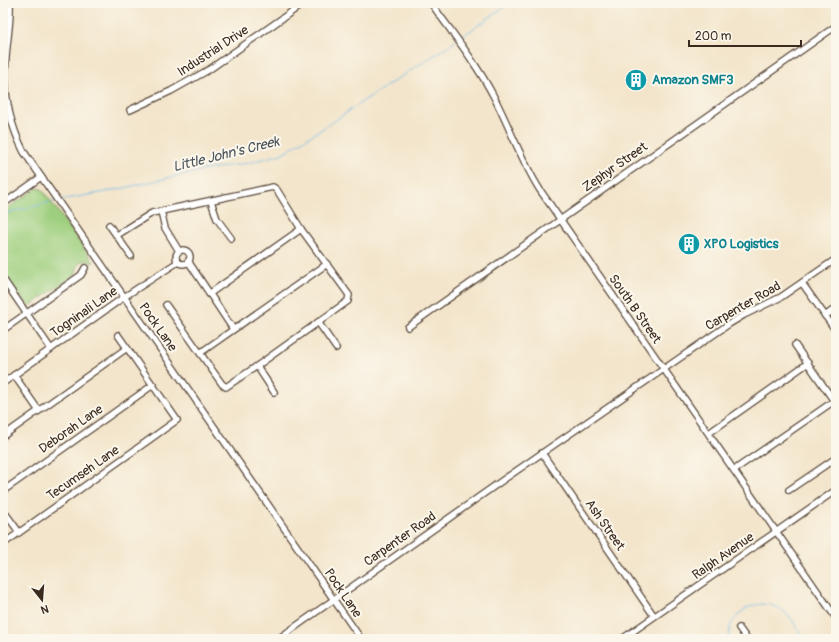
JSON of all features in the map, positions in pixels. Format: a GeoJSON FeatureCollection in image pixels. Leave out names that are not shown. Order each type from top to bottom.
{"type":"FeatureCollection","features":[{"type":"Feature","properties":{"kind":"street","name":"Pock Lane"},"geometry":{"type":"LineString","coordinates":[[10,3],[10,23],[5,73],[7,104],[12,124],[21,146],[361,639]]}},
{"type":"Feature","properties":{"kind":"street","name":"Industrial Drive"},"geometry":{"type":"LineString","coordinates":[[130,110],[171,91],[210,69],[304,3]]}},
{"type":"Feature","properties":{"kind":"street","name":"South B Street"},"geometry":{"type":"LineString","coordinates":[[432,3],[452,31],[494,97],[524,164],[560,220],[836,618]]}},
{"type":"Feature","properties":{"kind":"street","name":"Zephyr Street"},"geometry":{"type":"LineString","coordinates":[[408,327],[836,26]]}},
{"type":"Feature","properties":{"kind":"street"},"geometry":{"type":"LineString","coordinates":[[3,204],[41,177]]}},
{"type":"Feature","properties":{"kind":"street"},"geometry":{"type":"LineString","coordinates":[[117,236],[148,215],[161,211],[275,188],[301,229],[350,297],[348,301],[257,366],[226,386],[222,384],[166,305]]}},
{"type":"Feature","properties":{"kind":"street"},"geometry":{"type":"LineString","coordinates":[[211,201],[216,216],[231,238]]}},
{"type":"Feature","properties":{"kind":"street"},"geometry":{"type":"LineString","coordinates":[[161,211],[164,228],[179,251]]}},
{"type":"Feature","properties":{"kind":"street"},"geometry":{"type":"LineString","coordinates":[[109,225],[131,256]]}},
{"type":"Feature","properties":{"kind":"street"},"geometry":{"type":"LineString","coordinates":[[209,294],[301,229]]}},
{"type":"Feature","properties":{"kind":"street"},"geometry":{"type":"LineString","coordinates":[[179,251],[185,250],[187,252],[190,258],[188,261],[233,329]]}},
{"type":"Feature","properties":{"kind":"street"},"geometry":{"type":"LineString","coordinates":[[179,251],[176,255],[178,262],[182,264],[188,261]]}},
{"type":"Feature","properties":{"kind":"street","name":"Carpenter Road"},"geometry":{"type":"LineString","coordinates":[[278,639],[542,453],[735,320],[776,300],[836,259]]}},
{"type":"Feature","properties":{"kind":"street","name":"Togninali Lane"},"geometry":{"type":"LineString","coordinates":[[3,383],[124,297],[178,262]]}},
{"type":"Feature","properties":{"kind":"street"},"geometry":{"type":"LineString","coordinates":[[200,353],[327,264]]}},
{"type":"Feature","properties":{"kind":"street"},"geometry":{"type":"LineString","coordinates":[[3,330],[81,275],[85,268]]}},
{"type":"Feature","properties":{"kind":"street"},"geometry":{"type":"LineString","coordinates":[[3,279],[51,349]]}},
{"type":"Feature","properties":{"kind":"street"},"geometry":{"type":"LineString","coordinates":[[802,282],[836,331]]}},
{"type":"Feature","properties":{"kind":"street"},"geometry":{"type":"LineString","coordinates":[[825,316],[836,308]]}},
{"type":"Feature","properties":{"kind":"street"},"geometry":{"type":"LineString","coordinates":[[318,322],[336,348]]}},
{"type":"Feature","properties":{"kind":"street"},"geometry":{"type":"LineString","coordinates":[[118,335],[153,385]]}},
{"type":"Feature","properties":{"kind":"street"},"geometry":{"type":"LineString","coordinates":[[734,470],[835,403],[795,345]]}},
{"type":"Feature","properties":{"kind":"street"},"geometry":{"type":"LineString","coordinates":[[3,436],[127,348]]}},
{"type":"Feature","properties":{"kind":"street"},"geometry":{"type":"LineString","coordinates":[[709,433],[808,363]]}},
{"type":"Feature","properties":{"kind":"street"},"geometry":{"type":"LineString","coordinates":[[257,366],[274,392]]}},
{"type":"Feature","properties":{"kind":"street"},"geometry":{"type":"LineString","coordinates":[[14,375],[39,411]]}},
{"type":"Feature","properties":{"kind":"street","name":"Tecumseh Lane"},"geometry":{"type":"LineString","coordinates":[[3,544],[177,420],[153,385]]}},
{"type":"Feature","properties":{"kind":"street","name":"Deborah Lane"},"geometry":{"type":"LineString","coordinates":[[3,491],[153,385]]}},
{"type":"Feature","properties":{"kind":"street","name":"Ash Street"},"geometry":{"type":"LineString","coordinates":[[542,453],[654,616]]}},
{"type":"Feature","properties":{"kind":"street"},"geometry":{"type":"LineString","coordinates":[[789,490],[836,458]]}},
{"type":"Feature","properties":{"kind":"street","name":"Ralph Avenue"},"geometry":{"type":"LineString","coordinates":[[622,639],[836,490]]}},
{"type":"Feature","properties":{"kind":"street"},"geometry":{"type":"LineString","coordinates":[[3,510],[19,532]]}},
{"type":"Feature","properties":{"kind":"street"},"geometry":{"type":"LineString","coordinates":[[739,628],[747,639]]}},
{"type":"Feature","properties":{"kind":"green space"},"geometry":{"type":"Polygon","coordinates":[[[37,188],[42,189],[94,262],[91,263],[88,261],[81,261],[75,275],[30,306],[27,306],[3,272],[3,211],[37,188]]]}},
{"type":"Feature","properties":{"kind":"waterway","name":"Little John's Creek"},"geometry":{"type":"LineString","coordinates":[[460,38],[510,3]]}},
{"type":"Feature","properties":{"kind":"waterway","name":"Little John's Creek"},"geometry":{"type":"LineString","coordinates":[[60,200],[111,191],[203,170],[248,163],[281,154],[330,124],[456,41]]}},
{"type":"Feature","properties":{"kind":"waterway","name":"Little John's Creek"},"geometry":{"type":"LineString","coordinates":[[3,214],[55,201]]}},
{"type":"Feature","properties":{"kind":"waterway"},"geometry":{"type":"LineString","coordinates":[[728,639],[731,624],[734,620],[747,608],[761,604],[775,606],[781,609],[794,623],[804,639]]}},
{"type":"Feature","properties":{"kind":"place","name":"Amazon SMF3"},"geometry":{"type":"Point","coordinates":[636,80]}},
{"type":"Feature","properties":{"kind":"place","name":"XPO Logistics"},"geometry":{"type":"Point","coordinates":[689,244]}}]}
